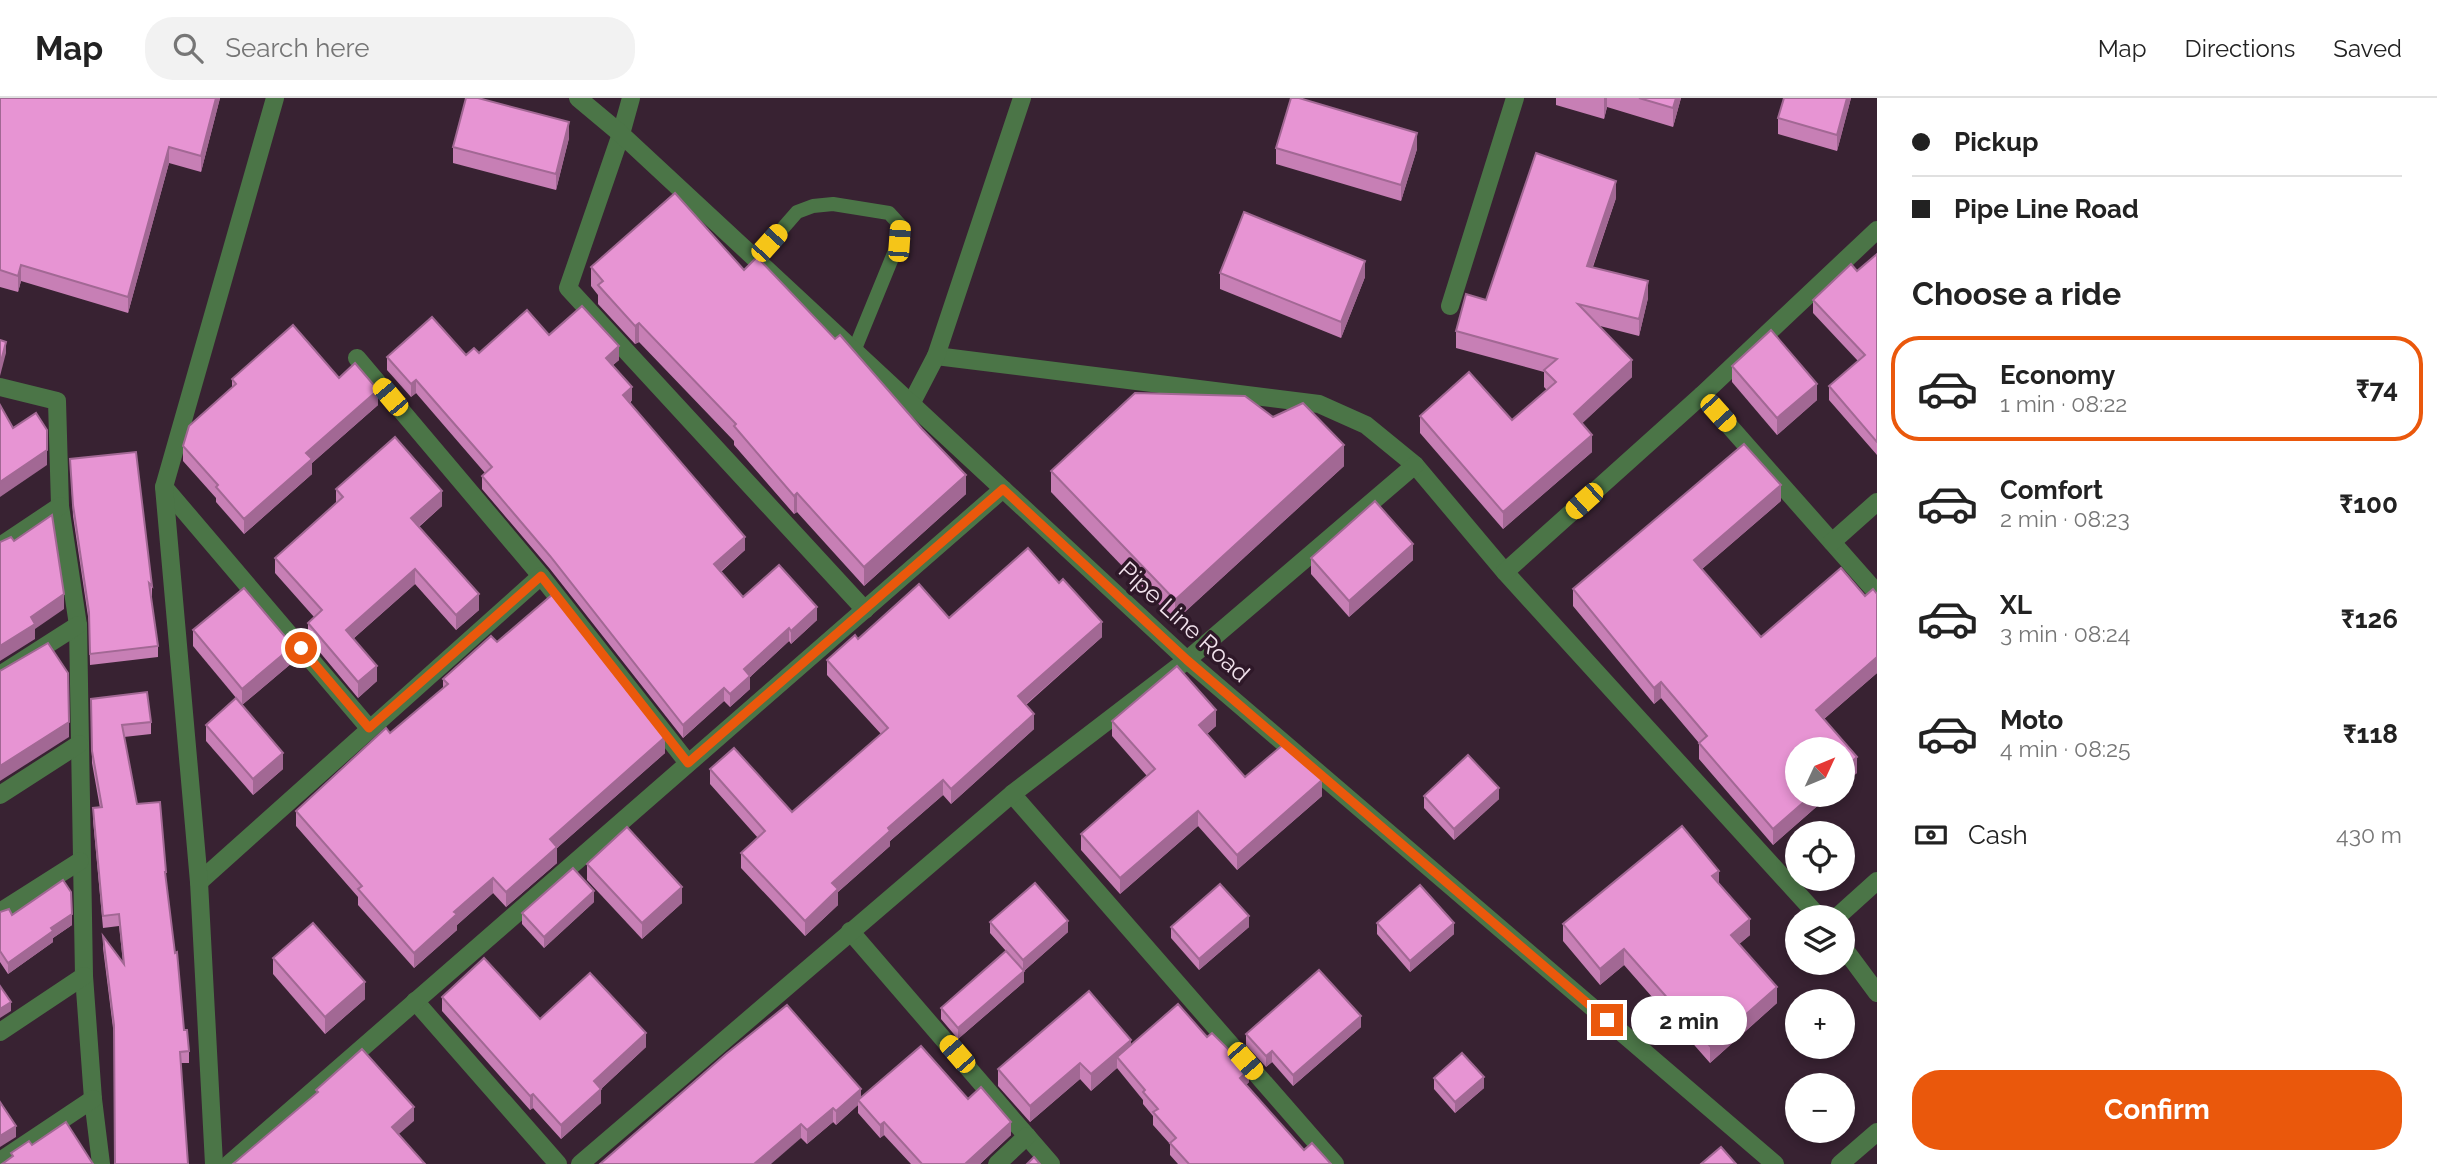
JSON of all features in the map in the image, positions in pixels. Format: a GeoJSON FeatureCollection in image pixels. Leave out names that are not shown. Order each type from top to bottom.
{"type":"FeatureCollection","features":[{"type":"Feature","properties":{"kind":"street"},"geometry":{"type":"LineString","coordinates":[[214,1164],[199,882],[164,487],[275,98]]}},
{"type":"Feature","properties":{"kind":"street","name":"Pipe Line Road"},"geometry":{"type":"LineString","coordinates":[[578,98],[621,134],[1187,660],[1775,1164]]}},
{"type":"Feature","properties":{"kind":"street"},"geometry":{"type":"LineString","coordinates":[[631,98],[568,288],[865,610]]}},
{"type":"Feature","properties":{"kind":"street"},"geometry":{"type":"LineString","coordinates":[[911,404],[936,356],[1022,98]]}},
{"type":"Feature","properties":{"kind":"street"},"geometry":{"type":"LineString","coordinates":[[1450,306],[1515,98]]}},
{"type":"Feature","properties":{"kind":"street"},"geometry":{"type":"LineString","coordinates":[[1505,572],[1702,395],[1877,230]]}},
{"type":"Feature","properties":{"kind":"street"},"geometry":{"type":"LineString","coordinates":[[936,356],[1320,404],[1366,425],[1415,465],[1505,572],[1808,905]]}},
{"type":"Feature","properties":{"kind":"street"},"geometry":{"type":"LineString","coordinates":[[357,358],[541,576],[688,763]]}},
{"type":"Feature","properties":{"kind":"street"},"geometry":{"type":"LineString","coordinates":[[0,387],[57,401],[60,506],[78,625],[84,976],[93,1099],[102,1164]]}},
{"type":"Feature","properties":{"kind":"street"},"geometry":{"type":"LineString","coordinates":[[1702,395],[1877,593]]}},
{"type":"Feature","properties":{"kind":"street"},"geometry":{"type":"LineString","coordinates":[[580,1164],[1012,794],[1187,660],[1415,465]]}},
{"type":"Feature","properties":{"kind":"street"},"geometry":{"type":"LineString","coordinates":[[164,487],[369,728]]}},
{"type":"Feature","properties":{"kind":"street"},"geometry":{"type":"LineString","coordinates":[[229,1164],[1003,489]]}},
{"type":"Feature","properties":{"kind":"street"},"geometry":{"type":"LineString","coordinates":[[1832,542],[1877,502]]}},
{"type":"Feature","properties":{"kind":"street"},"geometry":{"type":"LineString","coordinates":[[0,546],[60,506]]}},
{"type":"Feature","properties":{"kind":"street"},"geometry":{"type":"LineString","coordinates":[[199,882],[541,576]]}},
{"type":"Feature","properties":{"kind":"street"},"geometry":{"type":"LineString","coordinates":[[0,675],[78,625]]}},
{"type":"Feature","properties":{"kind":"street"},"geometry":{"type":"LineString","coordinates":[[0,795],[79,744]]}},
{"type":"Feature","properties":{"kind":"street"},"geometry":{"type":"LineString","coordinates":[[1012,794],[1335,1164]]}},
{"type":"Feature","properties":{"kind":"street"},"geometry":{"type":"LineString","coordinates":[[0,912],[80,860]]}},
{"type":"Feature","properties":{"kind":"street"},"geometry":{"type":"LineString","coordinates":[[1850,905],[1877,881]]}},
{"type":"Feature","properties":{"kind":"street"},"geometry":{"type":"LineString","coordinates":[[850,931],[1051,1164]]}},
{"type":"Feature","properties":{"kind":"street"},"geometry":{"type":"LineString","coordinates":[[1855,963],[1877,993]]}},
{"type":"Feature","properties":{"kind":"street"},"geometry":{"type":"LineString","coordinates":[[0,1032],[84,976]]}},
{"type":"Feature","properties":{"kind":"street"},"geometry":{"type":"LineString","coordinates":[[415,1001],[558,1164]]}},
{"type":"Feature","properties":{"kind":"street"},"geometry":{"type":"LineString","coordinates":[[0,1161],[93,1099]]}},
{"type":"Feature","properties":{"kind":"street"},"geometry":{"type":"LineString","coordinates":[[1840,1164],[1877,1132]]}},
{"type":"Feature","properties":{"kind":"street"},"geometry":{"type":"LineString","coordinates":[[997,1164],[1027,1136]]}},
{"type":"Feature","properties":{"kind":"lane"},"geometry":{"type":"LineString","coordinates":[[755,259],[797,212],[813,206],[833,204],[889,213],[900,225],[899,241],[854,351]]}},
{"type":"Feature","properties":{"kind":"building"},"geometry":{"type":"Polygon","coordinates":[[[0,98],[216,98],[201,156],[169,147],[128,297],[21,265],[18,276],[0,270],[0,98]]]}},
{"type":"Feature","properties":{"kind":"building"},"geometry":{"type":"Polygon","coordinates":[[[466,98],[478,98],[569,122],[556,174],[453,147],[466,98]]]}},
{"type":"Feature","properties":{"kind":"building"},"geometry":{"type":"Polygon","coordinates":[[[1291,98],[1299,98],[1417,133],[1401,185],[1276,148],[1291,98]]]}},
{"type":"Feature","properties":{"kind":"building"},"geometry":{"type":"Polygon","coordinates":[[[1639,98],[1676,98],[1673,108],[1639,98]]]}},
{"type":"Feature","properties":{"kind":"building"},"geometry":{"type":"Polygon","coordinates":[[[1784,98],[1847,98],[1837,135],[1778,118],[1784,98]]]}},
{"type":"Feature","properties":{"kind":"building"},"geometry":{"type":"Polygon","coordinates":[[[1536,153],[1616,181],[1587,266],[1648,281],[1639,319],[1578,304],[1632,360],[1574,414],[1592,435],[1503,512],[1420,416],[1469,372],[1512,420],[1556,382],[1544,370],[1557,359],[1456,331],[1466,294],[1486,300],[1536,153]]]}},
{"type":"Feature","properties":{"kind":"building"},"geometry":{"type":"Polygon","coordinates":[[[675,193],[744,270],[757,257],[835,339],[840,335],[966,475],[864,567],[797,493],[794,496],[734,426],[736,424],[639,323],[635,326],[598,285],[603,281],[591,267],[675,193]]]}},
{"type":"Feature","properties":{"kind":"building"},"geometry":{"type":"Polygon","coordinates":[[[1244,212],[1365,261],[1341,322],[1220,273],[1244,212]]]}},
{"type":"Feature","properties":{"kind":"building"},"geometry":{"type":"Polygon","coordinates":[[[1877,254],[1877,442],[1829,386],[1865,355],[1813,300],[1851,264],[1857,271],[1877,254]]]}},
{"type":"Feature","properties":{"kind":"building"},"geometry":{"type":"Polygon","coordinates":[[[582,306],[619,346],[606,358],[632,387],[623,395],[745,537],[714,564],[743,597],[779,565],[817,607],[791,631],[789,628],[744,669],[750,676],[730,694],[724,688],[683,725],[550,556],[482,476],[492,467],[416,380],[411,384],[387,357],[432,317],[466,355],[474,348],[479,353],[527,310],[549,335],[582,306]]]}},
{"type":"Feature","properties":{"kind":"building"},"geometry":{"type":"Polygon","coordinates":[[[293,325],[339,378],[355,363],[378,390],[306,453],[312,459],[244,519],[183,446],[189,426],[236,384],[232,379],[293,325]]]}},
{"type":"Feature","properties":{"kind":"building"},"geometry":{"type":"Polygon","coordinates":[[[1771,330],[1817,384],[1777,418],[1732,366],[1771,330]]]}},
{"type":"Feature","properties":{"kind":"building"},"geometry":{"type":"Polygon","coordinates":[[[0,340],[6,342],[0,365],[0,340]]]}},
{"type":"Feature","properties":{"kind":"building"},"geometry":{"type":"Polygon","coordinates":[[[1135,393],[1245,396],[1273,417],[1303,403],[1344,445],[1175,600],[1051,471],[1135,393]]]}},
{"type":"Feature","properties":{"kind":"building"},"geometry":{"type":"Polygon","coordinates":[[[0,405],[13,428],[36,413],[47,430],[47,450],[0,482],[0,405]]]}},
{"type":"Feature","properties":{"kind":"building"},"geometry":{"type":"Polygon","coordinates":[[[395,437],[442,491],[411,518],[479,594],[456,615],[415,569],[346,630],[377,666],[358,682],[308,623],[322,610],[275,558],[343,497],[336,489],[395,437]]]}},
{"type":"Feature","properties":{"kind":"building"},"geometry":{"type":"Polygon","coordinates":[[[1744,444],[1781,485],[1694,560],[1761,637],[1841,568],[1865,596],[1873,589],[1877,594],[1877,657],[1816,710],[1840,737],[1785,737],[1785,807],[1798,807],[1773,829],[1699,743],[1707,736],[1661,682],[1654,688],[1573,589],[1744,444]]]}},
{"type":"Feature","properties":{"kind":"building"},"geometry":{"type":"Polygon","coordinates":[[[136,452],[158,646],[90,654],[89,612],[73,505],[70,459],[136,452]]]}},
{"type":"Feature","properties":{"kind":"building"},"geometry":{"type":"Polygon","coordinates":[[[1375,501],[1413,544],[1349,601],[1311,558],[1375,501]]]}},
{"type":"Feature","properties":{"kind":"building"},"geometry":{"type":"Polygon","coordinates":[[[52,515],[64,594],[31,617],[35,624],[0,646],[0,542],[11,537],[14,541],[52,515]]]}},
{"type":"Feature","properties":{"kind":"building"},"geometry":{"type":"Polygon","coordinates":[[[1028,548],[1059,583],[1063,579],[1102,622],[1018,696],[1034,714],[951,789],[943,780],[888,828],[890,831],[832,883],[838,889],[805,921],[741,853],[765,831],[710,769],[734,748],[792,812],[888,728],[827,660],[855,635],[858,639],[919,584],[949,618],[1028,548]]]}},
{"type":"Feature","properties":{"kind":"building"},"geometry":{"type":"Polygon","coordinates":[[[244,588],[293,646],[242,689],[193,630],[244,588]]]}},
{"type":"Feature","properties":{"kind":"building"},"geometry":{"type":"Polygon","coordinates":[[[553,594],[665,737],[550,839],[557,847],[506,892],[493,878],[454,912],[457,914],[414,953],[358,889],[362,886],[296,811],[386,728],[390,733],[448,684],[443,679],[491,636],[497,642],[553,594]]]}},
{"type":"Feature","properties":{"kind":"building"},"geometry":{"type":"Polygon","coordinates":[[[48,643],[68,673],[69,722],[0,766],[0,671],[48,643]]]}},
{"type":"Feature","properties":{"kind":"building"},"geometry":{"type":"Polygon","coordinates":[[[1177,666],[1216,710],[1199,725],[1245,777],[1285,743],[1322,780],[1237,855],[1198,811],[1120,878],[1081,834],[1155,769],[1112,721],[1177,666]]]}},
{"type":"Feature","properties":{"kind":"building"},"geometry":{"type":"Polygon","coordinates":[[[147,692],[151,722],[122,725],[137,804],[160,802],[165,872],[175,953],[177,952],[184,1030],[187,1030],[189,1051],[180,1052],[188,1164],[115,1164],[114,1025],[103,936],[124,964],[119,914],[103,916],[93,808],[102,807],[92,751],[91,699],[147,692]]]}},
{"type":"Feature","properties":{"kind":"building"},"geometry":{"type":"Polygon","coordinates":[[[236,698],[283,753],[253,779],[206,725],[236,698]]]}},
{"type":"Feature","properties":{"kind":"building"},"geometry":{"type":"Polygon","coordinates":[[[1468,755],[1499,788],[1454,829],[1424,796],[1468,755]]]}},
{"type":"Feature","properties":{"kind":"building"},"geometry":{"type":"Polygon","coordinates":[[[1682,826],[1719,871],[1712,876],[1750,919],[1731,935],[1777,987],[1710,1046],[1624,949],[1600,969],[1563,924],[1682,826]]]}},
{"type":"Feature","properties":{"kind":"building"},"geometry":{"type":"Polygon","coordinates":[[[627,827],[682,887],[642,923],[587,864],[627,827]]]}},
{"type":"Feature","properties":{"kind":"building"},"geometry":{"type":"Polygon","coordinates":[[[573,868],[594,891],[544,937],[522,913],[573,868]]]}},
{"type":"Feature","properties":{"kind":"building"},"geometry":{"type":"Polygon","coordinates":[[[63,880],[71,892],[72,914],[8,963],[0,951],[0,912],[9,909],[12,915],[63,880]]]}},
{"type":"Feature","properties":{"kind":"building"},"geometry":{"type":"Polygon","coordinates":[[[1035,883],[1068,921],[1023,960],[990,922],[1035,883]]]}},
{"type":"Feature","properties":{"kind":"building"},"geometry":{"type":"Polygon","coordinates":[[[1220,884],[1249,916],[1199,959],[1171,927],[1220,884]]]}},
{"type":"Feature","properties":{"kind":"building"},"geometry":{"type":"Polygon","coordinates":[[[1420,885],[1454,923],[1410,961],[1377,923],[1420,885]]]}},
{"type":"Feature","properties":{"kind":"building"},"geometry":{"type":"Polygon","coordinates":[[[313,923],[365,982],[325,1017],[273,958],[313,923]]]}},
{"type":"Feature","properties":{"kind":"building"},"geometry":{"type":"Polygon","coordinates":[[[1006,951],[1024,971],[958,1028],[941,1008],[1006,951]]]}},
{"type":"Feature","properties":{"kind":"building"},"geometry":{"type":"Polygon","coordinates":[[[484,958],[540,1019],[590,973],[646,1033],[594,1081],[601,1089],[561,1125],[533,1094],[530,1096],[442,997],[484,958]]]}},
{"type":"Feature","properties":{"kind":"building"},"geometry":{"type":"Polygon","coordinates":[[[1319,970],[1361,1016],[1293,1075],[1272,1051],[1266,1056],[1246,1034],[1319,970]]]}},
{"type":"Feature","properties":{"kind":"building"},"geometry":{"type":"Polygon","coordinates":[[[0,986],[11,1002],[0,1009],[0,986]]]}},
{"type":"Feature","properties":{"kind":"building"},"geometry":{"type":"Polygon","coordinates":[[[1089,991],[1131,1040],[1091,1074],[1080,1063],[1030,1106],[998,1069],[1089,991]]]}},
{"type":"Feature","properties":{"kind":"building"},"geometry":{"type":"Polygon","coordinates":[[[1178,1004],[1207,1037],[1212,1033],[1249,1070],[1240,1078],[1304,1150],[1312,1143],[1331,1164],[1189,1164],[1170,1143],[1176,1138],[1153,1112],[1158,1109],[1117,1057],[1178,1004]]]}},
{"type":"Feature","properties":{"kind":"building"},"geometry":{"type":"Polygon","coordinates":[[[787,1005],[861,1089],[836,1111],[833,1108],[807,1130],[801,1124],[754,1164],[600,1164],[726,1054],[787,1005]]]}},
{"type":"Feature","properties":{"kind":"building"},"geometry":{"type":"Polygon","coordinates":[[[921,1046],[968,1099],[981,1087],[1011,1122],[965,1164],[922,1164],[884,1122],[880,1125],[858,1100],[921,1046]]]}},
{"type":"Feature","properties":{"kind":"building"},"geometry":{"type":"Polygon","coordinates":[[[362,1049],[414,1107],[392,1127],[425,1164],[233,1164],[318,1092],[316,1090],[362,1049]]]}},
{"type":"Feature","properties":{"kind":"building"},"geometry":{"type":"Polygon","coordinates":[[[1462,1053],[1484,1077],[1455,1102],[1434,1078],[1462,1053]]]}},
{"type":"Feature","properties":{"kind":"building"},"geometry":{"type":"Polygon","coordinates":[[[0,1102],[16,1126],[0,1136],[0,1102]]]}},
{"type":"Feature","properties":{"kind":"building"},"geometry":{"type":"Polygon","coordinates":[[[66,1122],[93,1164],[2,1164],[13,1156],[11,1153],[29,1141],[32,1145],[66,1122]]]}},
{"type":"Feature","properties":{"kind":"building"},"geometry":{"type":"Polygon","coordinates":[[[1721,1147],[1736,1164],[1701,1164],[1721,1147]]]}},
{"type":"Feature","properties":{"kind":"building"},"geometry":{"type":"Polygon","coordinates":[[[1034,1157],[1040,1164],[1027,1164],[1034,1157]]]}},
{"type":"Feature","properties":{"kind":"route"},"geometry":{"type":"LineString","coordinates":[[301,648],[369,728],[541,576],[688,763],[1003,489],[1187,660],[1607,1020]]}}]}
